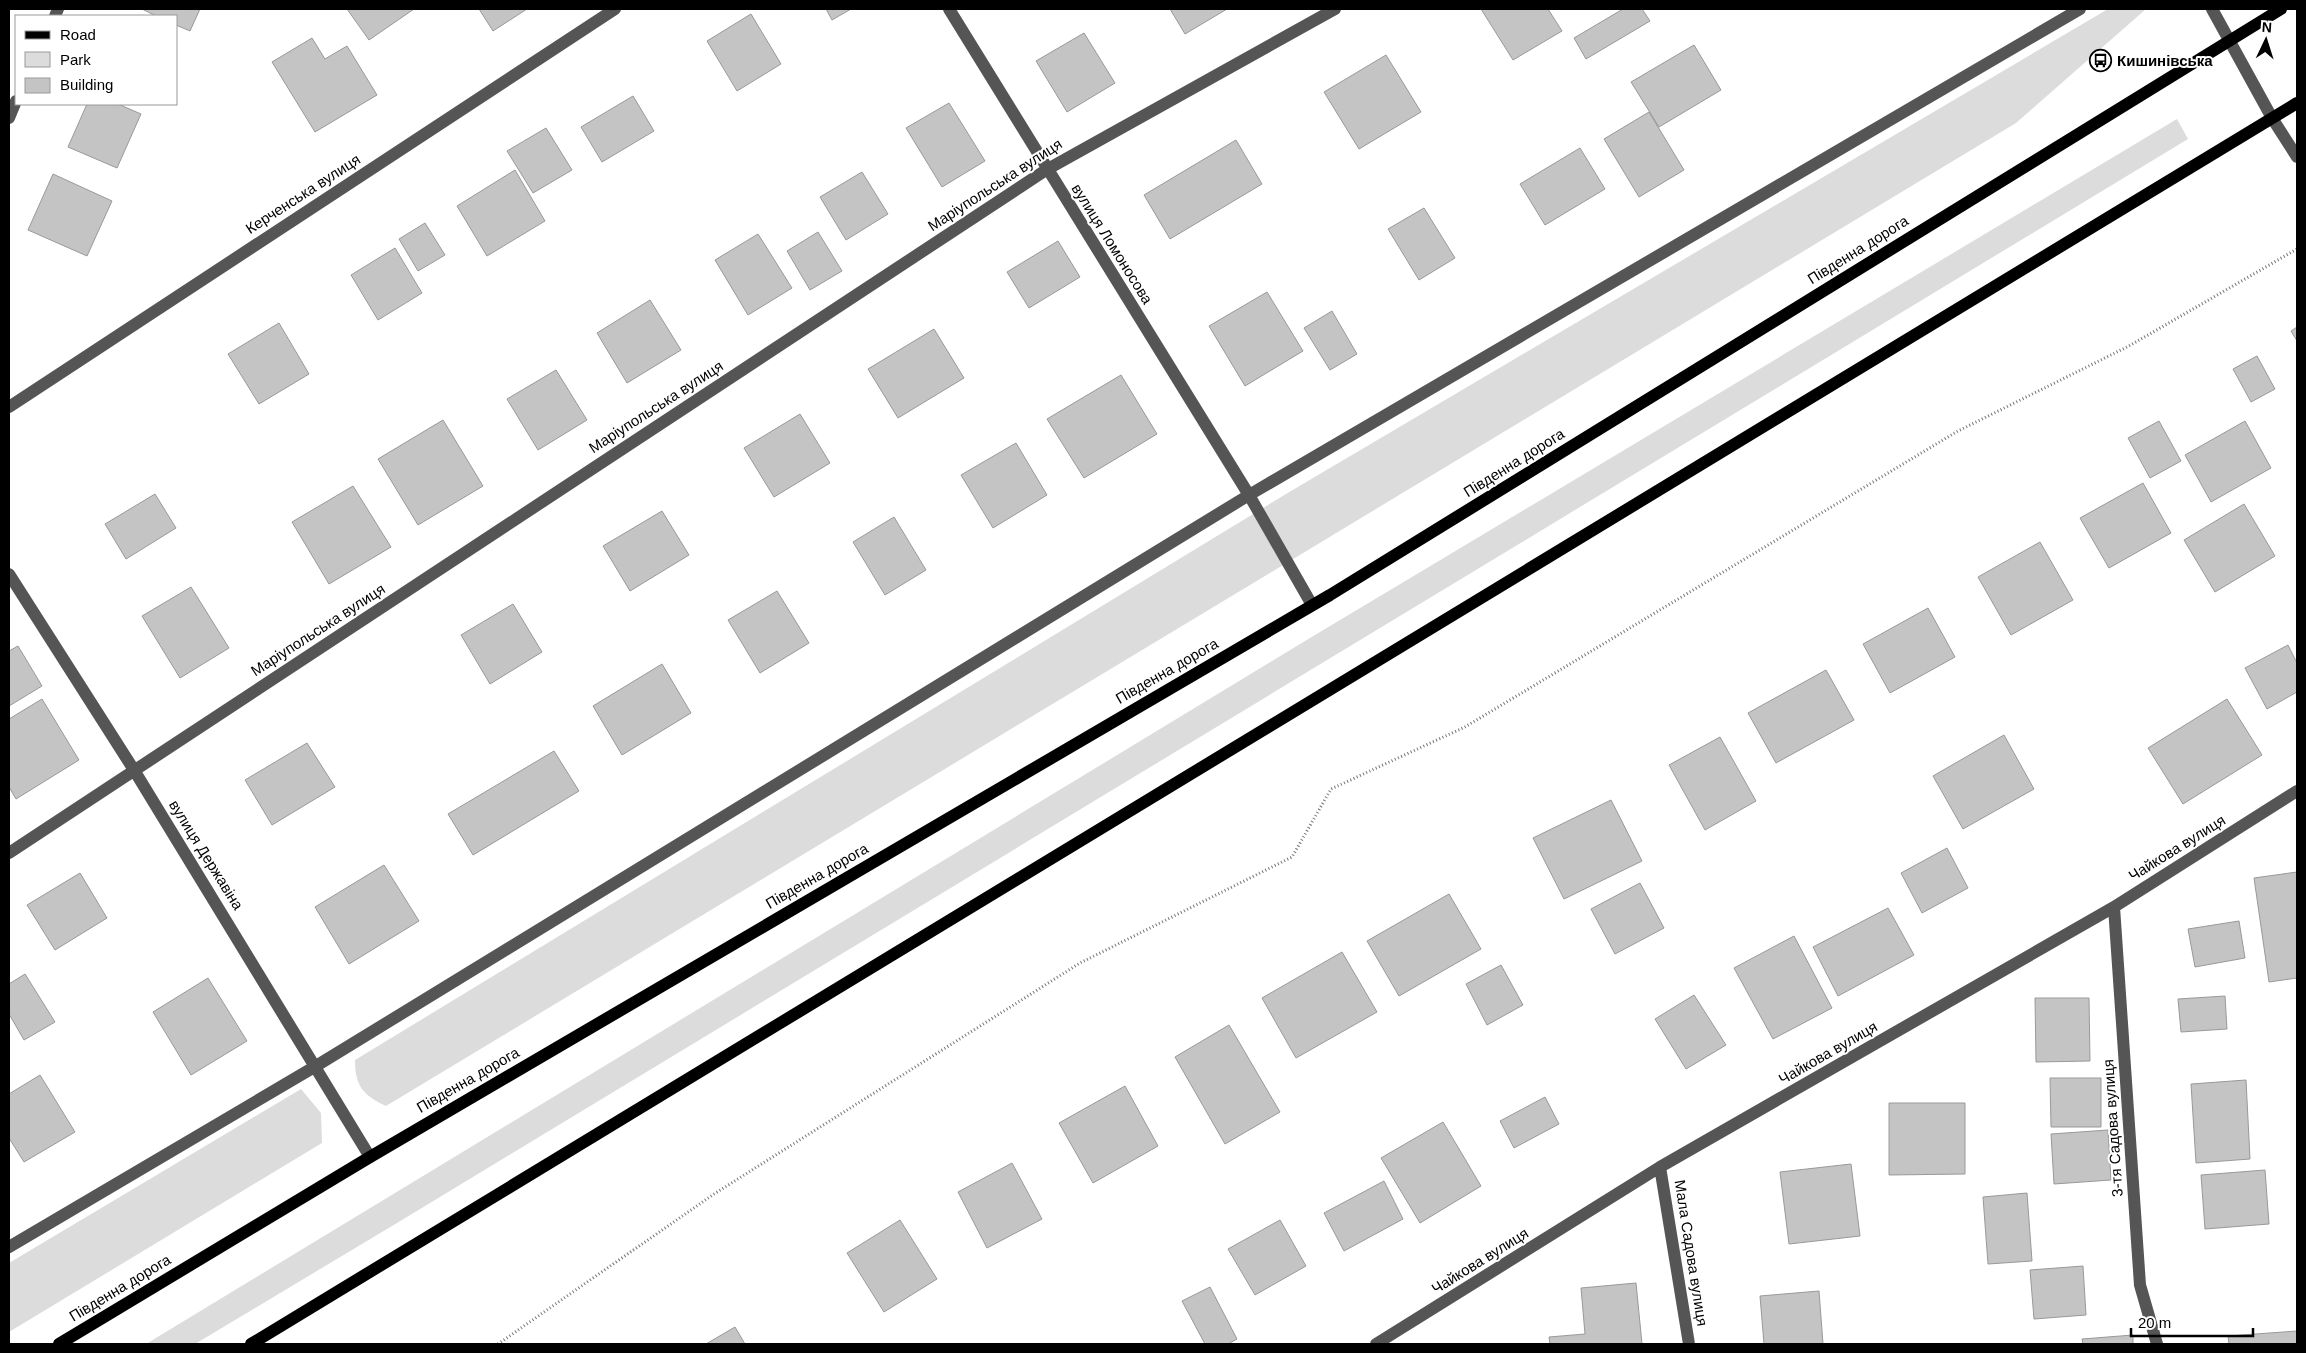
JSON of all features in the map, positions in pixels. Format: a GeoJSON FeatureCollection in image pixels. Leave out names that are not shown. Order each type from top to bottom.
{"type":"FeatureCollection","features":[{"type":"Feature","properties":{"kind":"main road","name":"Південна дорога"},"geometry":{"type":"LineString","coordinates":[[59,1344],[370,1157],[1312,605],[2281,9]]}},
{"type":"Feature","properties":{"kind":"main road"},"geometry":{"type":"LineString","coordinates":[[250,1344],[2297,103]]}},
{"type":"Feature","properties":{"kind":"street","name":"Керченська вулиця"},"geometry":{"type":"LineString","coordinates":[[9,407],[615,9]]}},
{"type":"Feature","properties":{"kind":"street","name":"вулиця Ломоносова"},"geometry":{"type":"LineString","coordinates":[[949,9],[1046,170],[1249,495],[1312,605]]}},
{"type":"Feature","properties":{"kind":"street","name":"Маріупольська вулиця"},"geometry":{"type":"LineString","coordinates":[[9,853],[1046,170],[1335,9]]}},
{"type":"Feature","properties":{"kind":"street"},"geometry":{"type":"LineString","coordinates":[[9,1247],[316,1066],[1249,495],[2080,9]]}},
{"type":"Feature","properties":{"kind":"street"},"geometry":{"type":"LineString","coordinates":[[2212,9],[2272,118],[2297,157]]}},
{"type":"Feature","properties":{"kind":"street"},"geometry":{"type":"LineString","coordinates":[[9,118],[15,103]]}},
{"type":"Feature","properties":{"kind":"street","name":"вулиця Державіна"},"geometry":{"type":"LineString","coordinates":[[9,574],[134,770],[370,1157]]}},
{"type":"Feature","properties":{"kind":"street","name":"Чайкова вулиця"},"geometry":{"type":"LineString","coordinates":[[1376,1344],[1660,1167],[2114,907],[2297,791]]}},
{"type":"Feature","properties":{"kind":"street","name":"3-тя Садова вулиця"},"geometry":{"type":"LineString","coordinates":[[2114,907],[2140,1285],[2157,1344]]}},
{"type":"Feature","properties":{"kind":"street","name":"Мала Садова вулиця"},"geometry":{"type":"LineString","coordinates":[[1660,1167],[1689,1344]]}},
{"type":"Feature","properties":{"kind":"path"},"geometry":{"type":"LineString","coordinates":[[498,1344],[714,1194],[1080,963],[1292,857],[1331,789],[1465,727],[1958,431],[2129,346],[2297,249]]}},
{"type":"Feature","properties":{"kind":"green space"},"geometry":{"type":"Polygon","coordinates":[[[2108,9],[2146,9],[2016,123],[386,1106],[371,1098],[362,1089],[355,1069],[355,1060],[1291,491],[2108,9]]]}},
{"type":"Feature","properties":{"kind":"green space"},"geometry":{"type":"Polygon","coordinates":[[[2177,119],[2188,139],[397,1223],[195,1344],[146,1344],[1315,635],[2177,119]]]}},
{"type":"Feature","properties":{"kind":"green space"},"geometry":{"type":"Polygon","coordinates":[[[301,1089],[321,1113],[322,1143],[9,1332],[9,1263],[301,1089]]]}},
{"type":"Feature","properties":{"kind":"building"},"geometry":{"type":"Polygon","coordinates":[[[142,9],[200,9],[190,31],[178,26],[178,15],[154,15],[142,9]]]}},
{"type":"Feature","properties":{"kind":"building"},"geometry":{"type":"Polygon","coordinates":[[[347,9],[414,9],[369,40],[347,9]]]}},
{"type":"Feature","properties":{"kind":"building"},"geometry":{"type":"Polygon","coordinates":[[[479,9],[527,9],[493,31],[479,9]]]}},
{"type":"Feature","properties":{"kind":"building"},"geometry":{"type":"Polygon","coordinates":[[[826,9],[851,9],[832,20],[826,9]]]}},
{"type":"Feature","properties":{"kind":"building"},"geometry":{"type":"Polygon","coordinates":[[[1170,9],[1227,9],[1185,34],[1170,9]]]}},
{"type":"Feature","properties":{"kind":"building"},"geometry":{"type":"Polygon","coordinates":[[[1481,9],[1548,9],[1562,31],[1513,60],[1481,9]]]}},
{"type":"Feature","properties":{"kind":"building"},"geometry":{"type":"Polygon","coordinates":[[[1623,9],[1642,9],[1650,21],[1586,59],[1574,38],[1623,9]]]}},
{"type":"Feature","properties":{"kind":"building"},"geometry":{"type":"Polygon","coordinates":[[[751,14],[781,64],[737,91],[707,41],[751,14]]]}},
{"type":"Feature","properties":{"kind":"building"},"geometry":{"type":"Polygon","coordinates":[[[1084,33],[1115,83],[1067,112],[1036,61],[1084,33]]]}},
{"type":"Feature","properties":{"kind":"building"},"geometry":{"type":"Polygon","coordinates":[[[312,38],[325,59],[347,46],[377,95],[315,132],[272,62],[312,38]]]}},
{"type":"Feature","properties":{"kind":"building"},"geometry":{"type":"Polygon","coordinates":[[[1694,45],[1721,90],[1659,127],[1631,82],[1694,45]]]}},
{"type":"Feature","properties":{"kind":"building"},"geometry":{"type":"Polygon","coordinates":[[[1386,55],[1421,112],[1359,149],[1324,92],[1386,55]]]}},
{"type":"Feature","properties":{"kind":"building"},"geometry":{"type":"Polygon","coordinates":[[[633,96],[654,131],[602,162],[581,127],[633,96]]]}},
{"type":"Feature","properties":{"kind":"building"},"geometry":{"type":"Polygon","coordinates":[[[949,103],[985,161],[942,187],[906,128],[949,103]]]}},
{"type":"Feature","properties":{"kind":"building"},"geometry":{"type":"Polygon","coordinates":[[[87,105],[120,105],[141,114],[117,168],[68,147],[87,105]]]}},
{"type":"Feature","properties":{"kind":"building"},"geometry":{"type":"Polygon","coordinates":[[[1649,112],[1684,170],[1639,197],[1604,139],[1649,112]]]}},
{"type":"Feature","properties":{"kind":"building"},"geometry":{"type":"Polygon","coordinates":[[[546,128],[572,170],[533,193],[507,151],[546,128]]]}},
{"type":"Feature","properties":{"kind":"building"},"geometry":{"type":"Polygon","coordinates":[[[1236,140],[1262,184],[1170,239],[1144,195],[1236,140]]]}},
{"type":"Feature","properties":{"kind":"building"},"geometry":{"type":"Polygon","coordinates":[[[1580,148],[1605,189],[1545,225],[1520,184],[1580,148]]]}},
{"type":"Feature","properties":{"kind":"building"},"geometry":{"type":"Polygon","coordinates":[[[515,170],[545,221],[487,256],[457,206],[515,170]]]}},
{"type":"Feature","properties":{"kind":"building"},"geometry":{"type":"Polygon","coordinates":[[[862,172],[888,214],[846,240],[820,197],[862,172]]]}},
{"type":"Feature","properties":{"kind":"building"},"geometry":{"type":"Polygon","coordinates":[[[53,174],[112,201],[87,256],[28,230],[53,174]]]}},
{"type":"Feature","properties":{"kind":"building"},"geometry":{"type":"Polygon","coordinates":[[[1424,208],[1455,258],[1419,280],[1388,229],[1424,208]]]}},
{"type":"Feature","properties":{"kind":"building"},"geometry":{"type":"Polygon","coordinates":[[[425,223],[445,255],[418,271],[399,239],[425,223]]]}},
{"type":"Feature","properties":{"kind":"building"},"geometry":{"type":"Polygon","coordinates":[[[818,232],[842,271],[810,290],[787,251],[818,232]]]}},
{"type":"Feature","properties":{"kind":"building"},"geometry":{"type":"Polygon","coordinates":[[[758,234],[792,288],[748,315],[715,260],[758,234]]]}},
{"type":"Feature","properties":{"kind":"building"},"geometry":{"type":"Polygon","coordinates":[[[1058,241],[1080,277],[1029,308],[1007,272],[1058,241]]]}},
{"type":"Feature","properties":{"kind":"building"},"geometry":{"type":"Polygon","coordinates":[[[395,248],[422,293],[378,320],[351,275],[395,248]]]}},
{"type":"Feature","properties":{"kind":"building"},"geometry":{"type":"Polygon","coordinates":[[[1267,292],[1303,351],[1245,386],[1209,326],[1267,292]]]}},
{"type":"Feature","properties":{"kind":"building"},"geometry":{"type":"Polygon","coordinates":[[[650,300],[681,350],[627,383],[597,333],[650,300]]]}},
{"type":"Feature","properties":{"kind":"building"},"geometry":{"type":"Polygon","coordinates":[[[1332,311],[1357,354],[1330,370],[1304,328],[1332,311]]]}},
{"type":"Feature","properties":{"kind":"building"},"geometry":{"type":"Polygon","coordinates":[[[279,323],[309,374],[259,404],[228,354],[279,323]]]}},
{"type":"Feature","properties":{"kind":"building"},"geometry":{"type":"Polygon","coordinates":[[[2297,327],[2297,341],[2291,331],[2297,327]]]}},
{"type":"Feature","properties":{"kind":"building"},"geometry":{"type":"Polygon","coordinates":[[[934,329],[964,378],[898,418],[868,369],[934,329]]]}},
{"type":"Feature","properties":{"kind":"building"},"geometry":{"type":"Polygon","coordinates":[[[2257,356],[2275,389],[2251,402],[2233,369],[2257,356]]]}},
{"type":"Feature","properties":{"kind":"building"},"geometry":{"type":"Polygon","coordinates":[[[556,370],[587,420],[538,450],[507,399],[556,370]]]}},
{"type":"Feature","properties":{"kind":"building"},"geometry":{"type":"Polygon","coordinates":[[[1121,375],[1157,434],[1084,478],[1047,419],[1121,375]]]}},
{"type":"Feature","properties":{"kind":"building"},"geometry":{"type":"Polygon","coordinates":[[[800,414],[830,463],[774,497],[744,448],[800,414]]]}},
{"type":"Feature","properties":{"kind":"building"},"geometry":{"type":"Polygon","coordinates":[[[443,420],[483,486],[418,525],[378,459],[443,420]]]}},
{"type":"Feature","properties":{"kind":"building"},"geometry":{"type":"Polygon","coordinates":[[[2159,421],[2181,461],[2150,478],[2128,438],[2159,421]]]}},
{"type":"Feature","properties":{"kind":"building"},"geometry":{"type":"Polygon","coordinates":[[[2245,421],[2271,468],[2211,502],[2185,455],[2245,421]]]}},
{"type":"Feature","properties":{"kind":"building"},"geometry":{"type":"Polygon","coordinates":[[[1016,443],[1047,495],[993,528],[961,475],[1016,443]]]}},
{"type":"Feature","properties":{"kind":"building"},"geometry":{"type":"Polygon","coordinates":[[[2143,483],[2171,533],[2109,568],[2080,518],[2143,483]]]}},
{"type":"Feature","properties":{"kind":"building"},"geometry":{"type":"Polygon","coordinates":[[[353,486],[391,547],[329,584],[292,522],[353,486]]]}},
{"type":"Feature","properties":{"kind":"building"},"geometry":{"type":"Polygon","coordinates":[[[155,494],[176,528],[126,559],[105,524],[155,494]]]}},
{"type":"Feature","properties":{"kind":"building"},"geometry":{"type":"Polygon","coordinates":[[[2244,504],[2275,556],[2215,592],[2184,540],[2244,504]]]}},
{"type":"Feature","properties":{"kind":"building"},"geometry":{"type":"Polygon","coordinates":[[[662,511],[689,555],[630,591],[603,546],[662,511]]]}},
{"type":"Feature","properties":{"kind":"building"},"geometry":{"type":"Polygon","coordinates":[[[894,517],[926,570],[885,595],[853,542],[894,517]]]}},
{"type":"Feature","properties":{"kind":"building"},"geometry":{"type":"Polygon","coordinates":[[[2040,542],[2073,600],[2011,635],[1978,577],[2040,542]]]}},
{"type":"Feature","properties":{"kind":"building"},"geometry":{"type":"Polygon","coordinates":[[[191,587],[229,648],[180,678],[142,616],[191,587]]]}},
{"type":"Feature","properties":{"kind":"building"},"geometry":{"type":"Polygon","coordinates":[[[777,591],[809,643],[760,673],[728,620],[777,591]]]}},
{"type":"Feature","properties":{"kind":"building"},"geometry":{"type":"Polygon","coordinates":[[[513,604],[542,652],[490,684],[461,635],[513,604]]]}},
{"type":"Feature","properties":{"kind":"building"},"geometry":{"type":"Polygon","coordinates":[[[1928,608],[1955,657],[1890,693],[1863,644],[1928,608]]]}},
{"type":"Feature","properties":{"kind":"building"},"geometry":{"type":"Polygon","coordinates":[[[2288,645],[2297,663],[2297,692],[2267,709],[2245,668],[2288,645]]]}},
{"type":"Feature","properties":{"kind":"building"},"geometry":{"type":"Polygon","coordinates":[[[18,646],[42,686],[9,706],[9,651],[18,646]]]}},
{"type":"Feature","properties":{"kind":"building"},"geometry":{"type":"Polygon","coordinates":[[[662,664],[691,713],[622,755],[593,706],[662,664]]]}},
{"type":"Feature","properties":{"kind":"building"},"geometry":{"type":"Polygon","coordinates":[[[1826,670],[1854,720],[1776,763],[1748,713],[1826,670]]]}},
{"type":"Feature","properties":{"kind":"building"},"geometry":{"type":"Polygon","coordinates":[[[42,699],[79,760],[16,799],[9,787],[9,719],[42,699]]]}},
{"type":"Feature","properties":{"kind":"building"},"geometry":{"type":"Polygon","coordinates":[[[2227,699],[2262,755],[2183,804],[2148,748],[2227,699]]]}},
{"type":"Feature","properties":{"kind":"building"},"geometry":{"type":"Polygon","coordinates":[[[2004,735],[2034,789],[1963,829],[1933,776],[2004,735]]]}},
{"type":"Feature","properties":{"kind":"building"},"geometry":{"type":"Polygon","coordinates":[[[1720,737],[1756,801],[1705,830],[1669,765],[1720,737]]]}},
{"type":"Feature","properties":{"kind":"building"},"geometry":{"type":"Polygon","coordinates":[[[307,743],[335,787],[272,825],[245,780],[307,743]]]}},
{"type":"Feature","properties":{"kind":"building"},"geometry":{"type":"Polygon","coordinates":[[[554,751],[579,791],[473,855],[448,814],[554,751]]]}},
{"type":"Feature","properties":{"kind":"building"},"geometry":{"type":"Polygon","coordinates":[[[1611,800],[1642,861],[1564,899],[1533,838],[1611,800]]]}},
{"type":"Feature","properties":{"kind":"building"},"geometry":{"type":"Polygon","coordinates":[[[1947,848],[1968,888],[1922,913],[1901,873],[1947,848]]]}},
{"type":"Feature","properties":{"kind":"building"},"geometry":{"type":"Polygon","coordinates":[[[384,865],[419,921],[349,964],[315,907],[384,865]]]}},
{"type":"Feature","properties":{"kind":"building"},"geometry":{"type":"Polygon","coordinates":[[[2297,872],[2297,978],[2269,982],[2254,878],[2297,872]]]}},
{"type":"Feature","properties":{"kind":"building"},"geometry":{"type":"Polygon","coordinates":[[[80,873],[107,918],[55,950],[27,905],[80,873]]]}},
{"type":"Feature","properties":{"kind":"building"},"geometry":{"type":"Polygon","coordinates":[[[1640,883],[1664,928],[1615,954],[1591,909],[1640,883]]]}},
{"type":"Feature","properties":{"kind":"building"},"geometry":{"type":"Polygon","coordinates":[[[1449,894],[1481,949],[1399,996],[1367,941],[1449,894]]]}},
{"type":"Feature","properties":{"kind":"building"},"geometry":{"type":"Polygon","coordinates":[[[1888,908],[1914,955],[1838,996],[1813,947],[1888,908]]]}},
{"type":"Feature","properties":{"kind":"building"},"geometry":{"type":"Polygon","coordinates":[[[2239,921],[2245,958],[2195,967],[2188,929],[2239,921]]]}},
{"type":"Feature","properties":{"kind":"building"},"geometry":{"type":"Polygon","coordinates":[[[1794,936],[1832,1008],[1773,1039],[1734,968],[1794,936]]]}},
{"type":"Feature","properties":{"kind":"building"},"geometry":{"type":"Polygon","coordinates":[[[1342,952],[1377,1012],[1296,1058],[1262,998],[1342,952]]]}},
{"type":"Feature","properties":{"kind":"building"},"geometry":{"type":"Polygon","coordinates":[[[1501,965],[1523,1005],[1487,1025],[1466,984],[1501,965]]]}},
{"type":"Feature","properties":{"kind":"building"},"geometry":{"type":"Polygon","coordinates":[[[25,974],[55,1022],[24,1040],[9,1014],[9,984],[25,974]]]}},
{"type":"Feature","properties":{"kind":"building"},"geometry":{"type":"Polygon","coordinates":[[[208,978],[247,1041],[191,1075],[153,1012],[208,978]]]}},
{"type":"Feature","properties":{"kind":"building"},"geometry":{"type":"Polygon","coordinates":[[[1694,995],[1726,1045],[1686,1069],[1655,1019],[1694,995]]]}},
{"type":"Feature","properties":{"kind":"building"},"geometry":{"type":"Polygon","coordinates":[[[2225,996],[2227,1029],[2181,1032],[2178,999],[2225,996]]]}},
{"type":"Feature","properties":{"kind":"building"},"geometry":{"type":"Polygon","coordinates":[[[2035,998],[2089,998],[2090,1061],[2036,1062],[2035,998]]]}},
{"type":"Feature","properties":{"kind":"building"},"geometry":{"type":"Polygon","coordinates":[[[1229,1025],[1280,1112],[1225,1144],[1175,1057],[1229,1025]]]}},
{"type":"Feature","properties":{"kind":"building"},"geometry":{"type":"Polygon","coordinates":[[[40,1075],[75,1132],[24,1162],[9,1138],[9,1094],[40,1075]]]}},
{"type":"Feature","properties":{"kind":"building"},"geometry":{"type":"Polygon","coordinates":[[[2050,1078],[2101,1078],[2101,1127],[2051,1127],[2050,1078]]]}},
{"type":"Feature","properties":{"kind":"building"},"geometry":{"type":"Polygon","coordinates":[[[2246,1080],[2250,1159],[2196,1163],[2191,1084],[2246,1080]]]}},
{"type":"Feature","properties":{"kind":"building"},"geometry":{"type":"Polygon","coordinates":[[[1125,1086],[1158,1146],[1093,1183],[1059,1123],[1125,1086]]]}},
{"type":"Feature","properties":{"kind":"building"},"geometry":{"type":"Polygon","coordinates":[[[1545,1097],[1559,1124],[1514,1148],[1500,1121],[1545,1097]]]}},
{"type":"Feature","properties":{"kind":"building"},"geometry":{"type":"Polygon","coordinates":[[[1889,1103],[1965,1103],[1965,1174],[1889,1175],[1889,1103]]]}},
{"type":"Feature","properties":{"kind":"building"},"geometry":{"type":"Polygon","coordinates":[[[1443,1122],[1481,1186],[1420,1223],[1381,1158],[1443,1122]]]}},
{"type":"Feature","properties":{"kind":"building"},"geometry":{"type":"Polygon","coordinates":[[[2108,1130],[2111,1180],[2054,1184],[2051,1134],[2108,1130]]]}},
{"type":"Feature","properties":{"kind":"building"},"geometry":{"type":"Polygon","coordinates":[[[1012,1163],[1042,1219],[987,1248],[958,1192],[1012,1163]]]}},
{"type":"Feature","properties":{"kind":"building"},"geometry":{"type":"Polygon","coordinates":[[[1851,1164],[1860,1236],[1789,1244],[1780,1172],[1851,1164]]]}},
{"type":"Feature","properties":{"kind":"building"},"geometry":{"type":"Polygon","coordinates":[[[2265,1170],[2269,1224],[2205,1229],[2201,1175],[2265,1170]]]}},
{"type":"Feature","properties":{"kind":"building"},"geometry":{"type":"Polygon","coordinates":[[[1384,1181],[1403,1219],[1344,1251],[1324,1213],[1384,1181]]]}},
{"type":"Feature","properties":{"kind":"building"},"geometry":{"type":"Polygon","coordinates":[[[2027,1193],[2032,1261],[1988,1264],[1983,1197],[2027,1193]]]}},
{"type":"Feature","properties":{"kind":"building"},"geometry":{"type":"Polygon","coordinates":[[[900,1220],[937,1279],[884,1312],[847,1253],[900,1220]]]}},
{"type":"Feature","properties":{"kind":"building"},"geometry":{"type":"Polygon","coordinates":[[[1280,1220],[1306,1266],[1255,1295],[1228,1249],[1280,1220]]]}},
{"type":"Feature","properties":{"kind":"building"},"geometry":{"type":"Polygon","coordinates":[[[2083,1266],[2086,1315],[2034,1319],[2030,1270],[2083,1266]]]}},
{"type":"Feature","properties":{"kind":"building"},"geometry":{"type":"Polygon","coordinates":[[[1636,1283],[1642,1344],[1550,1344],[1549,1337],[1585,1334],[1581,1288],[1636,1283]]]}},
{"type":"Feature","properties":{"kind":"building"},"geometry":{"type":"Polygon","coordinates":[[[1210,1287],[1237,1339],[1228,1344],[1205,1344],[1182,1301],[1210,1287]]]}},
{"type":"Feature","properties":{"kind":"building"},"geometry":{"type":"Polygon","coordinates":[[[1819,1291],[1823,1344],[1764,1344],[1760,1296],[1819,1291]]]}},
{"type":"Feature","properties":{"kind":"building"},"geometry":{"type":"Polygon","coordinates":[[[735,1327],[745,1344],[706,1344],[735,1327]]]}},
{"type":"Feature","properties":{"kind":"building"},"geometry":{"type":"Polygon","coordinates":[[[2297,1331],[2297,1344],[2229,1344],[2228,1336],[2297,1331]]]}},
{"type":"Feature","properties":{"kind":"building"},"geometry":{"type":"Polygon","coordinates":[[[2133,1335],[2133,1344],[2083,1344],[2082,1339],[2133,1335]]]}},
{"type":"Feature","properties":{"kind":"place","name":"Кишинівська"},"geometry":{"type":"Point","coordinates":[2101,61]}}]}
